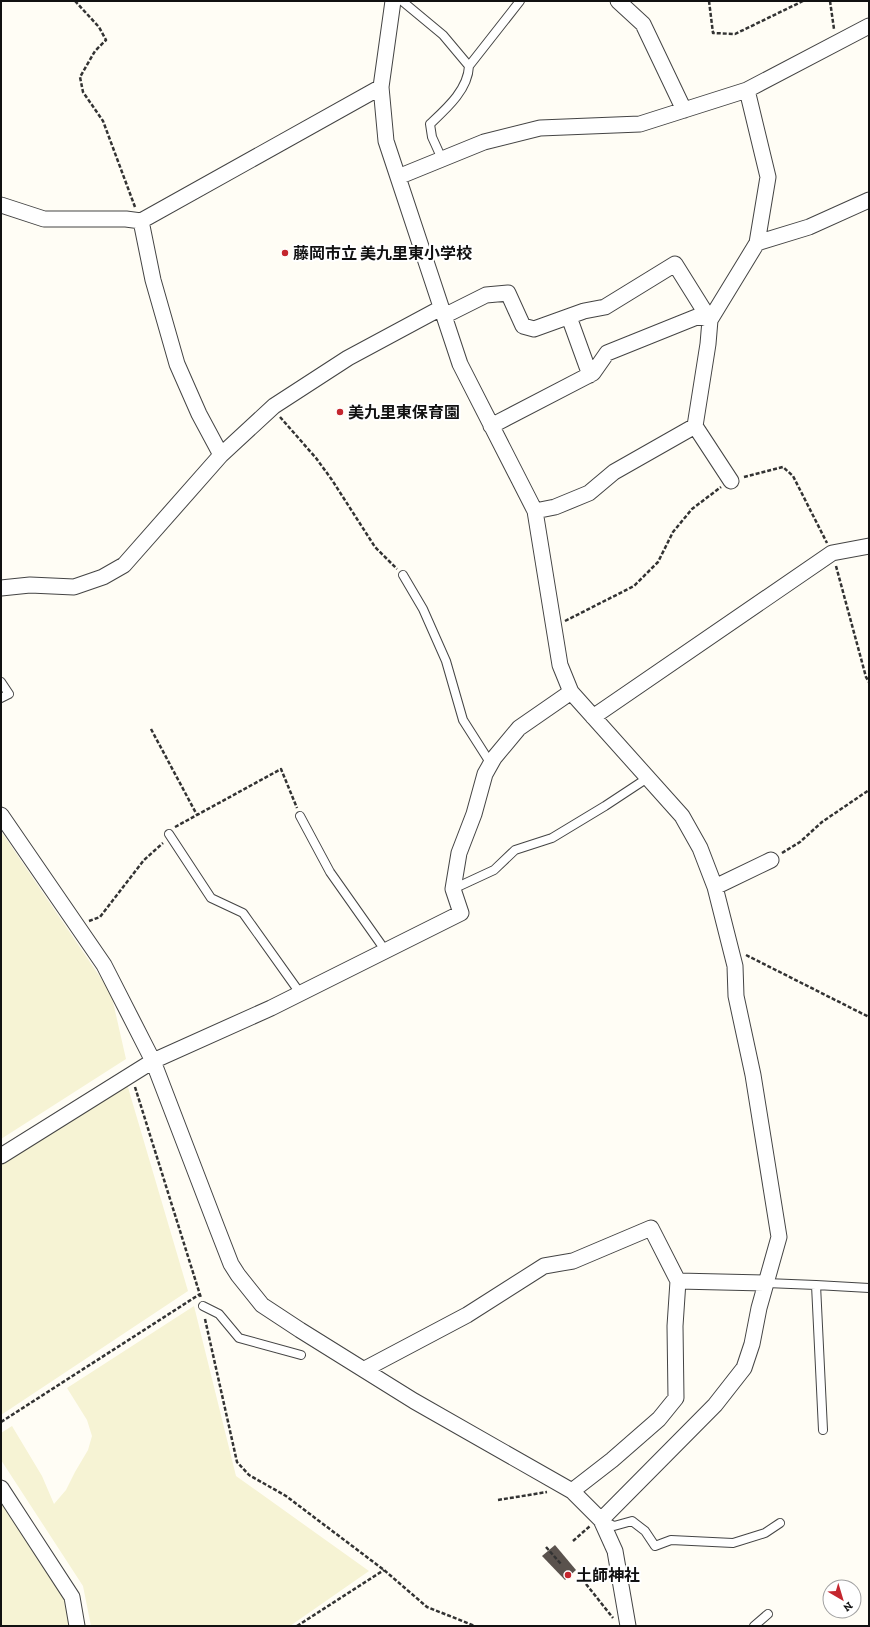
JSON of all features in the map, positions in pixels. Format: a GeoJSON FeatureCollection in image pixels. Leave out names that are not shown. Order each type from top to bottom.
{"type":"FeatureCollection","features":[{"type":"Feature","properties":{"kind":"street"},"geometry":{"type":"LineString","coordinates":[[393,1],[381,87],[386,141],[460,364],[535,511],[560,665],[570,692],[649,777],[682,816],[700,848],[715,887],[735,966],[736,996],[753,1075],[779,1237],[752,1344],[744,1368],[736,1379],[671,1450],[595,1524]]}},
{"type":"Feature","properties":{"kind":"street"},"geometry":{"type":"LineString","coordinates":[[618,1],[643,24],[684,110]]}},
{"type":"Feature","properties":{"kind":"street"},"geometry":{"type":"LineString","coordinates":[[398,176],[484,142],[540,128],[640,124],[747,90],[869,26]]}},
{"type":"Feature","properties":{"kind":"street"},"geometry":{"type":"LineString","coordinates":[[1,205],[44,219],[126,219],[141,221],[381,87]]}},
{"type":"Feature","properties":{"kind":"street"},"geometry":{"type":"LineString","coordinates":[[731,481],[695,426],[708,344],[710,320],[757,243],[768,177],[747,90]]}},
{"type":"Feature","properties":{"kind":"street"},"geometry":{"type":"LineString","coordinates":[[757,243],[809,227],[869,200]]}},
{"type":"Feature","properties":{"kind":"street"},"geometry":{"type":"LineString","coordinates":[[141,221],[153,280],[177,364],[199,414],[221,455]]}},
{"type":"Feature","properties":{"kind":"street"},"geometry":{"type":"LineString","coordinates":[[1,588],[30,586],[74,587],[103,577],[124,565],[221,455],[271,408],[348,358],[442,312],[486,295],[508,292],[523,326],[534,329],[605,307],[675,264],[710,320]]}},
{"type":"Feature","properties":{"kind":"street"},"geometry":{"type":"LineString","coordinates":[[491,426],[590,375],[607,353],[699,316],[710,320]]}},
{"type":"Feature","properties":{"kind":"street"},"geometry":{"type":"LineString","coordinates":[[569,317],[590,375]]}},
{"type":"Feature","properties":{"kind":"street"},"geometry":{"type":"LineString","coordinates":[[535,511],[555,507],[589,493],[614,472],[695,426]]}},
{"type":"Feature","properties":{"kind":"street"},"geometry":{"type":"LineString","coordinates":[[593,717],[832,553],[869,546]]}},
{"type":"Feature","properties":{"kind":"street"},"geometry":{"type":"LineString","coordinates":[[1,1156],[153,1061],[212,1036],[461,913],[453,889],[459,853],[474,814],[485,774],[519,728],[570,692]]}},
{"type":"Feature","properties":{"kind":"street"},"geometry":{"type":"LineString","coordinates":[[1,816],[104,965],[153,1061],[231,1264],[238,1275],[262,1305],[414,1401],[570,1490],[615,1551],[621,1623]]}},
{"type":"Feature","properties":{"kind":"street"},"geometry":{"type":"LineString","coordinates":[[715,887],[771,860]]}},
{"type":"Feature","properties":{"kind":"street"},"geometry":{"type":"LineString","coordinates":[[365,1369],[467,1315],[544,1266],[573,1260],[651,1228],[678,1281],[676,1326],[676,1398],[658,1418],[612,1460],[570,1490]]}},
{"type":"Feature","properties":{"kind":"street"},"geometry":{"type":"LineString","coordinates":[[678,1281],[766,1284]]}},
{"type":"Feature","properties":{"kind":"street"},"geometry":{"type":"LineString","coordinates":[[1,1488],[72,1597],[78,1626]]}},
{"type":"Feature","properties":{"kind":"lane"},"geometry":{"type":"LineString","coordinates":[[402,1],[443,35],[469,66]]}},
{"type":"Feature","properties":{"kind":"lane"},"geometry":{"type":"LineString","coordinates":[[442,159],[432,137],[430,124],[447,108],[462,88],[469,66],[520,1]]}},
{"type":"Feature","properties":{"kind":"lane"},"geometry":{"type":"LineString","coordinates":[[404,575],[423,609],[446,661],[463,720],[491,764]]}},
{"type":"Feature","properties":{"kind":"lane"},"geometry":{"type":"LineString","coordinates":[[1,682],[9,694],[1,698]]}},
{"type":"Feature","properties":{"kind":"lane"},"geometry":{"type":"LineString","coordinates":[[453,889],[494,870],[514,850],[552,838],[649,777]]}},
{"type":"Feature","properties":{"kind":"lane"},"geometry":{"type":"LineString","coordinates":[[300,816],[330,872],[385,950]]}},
{"type":"Feature","properties":{"kind":"lane"},"geometry":{"type":"LineString","coordinates":[[169,834],[211,898],[243,913],[300,993]]}},
{"type":"Feature","properties":{"kind":"lane"},"geometry":{"type":"LineString","coordinates":[[766,1284],[869,1288]]}},
{"type":"Feature","properties":{"kind":"lane"},"geometry":{"type":"LineString","coordinates":[[816,1285],[823,1430]]}},
{"type":"Feature","properties":{"kind":"lane"},"geometry":{"type":"LineString","coordinates":[[203,1306],[219,1314],[239,1338],[301,1355]]}},
{"type":"Feature","properties":{"kind":"lane"},"geometry":{"type":"LineString","coordinates":[[595,1524],[614,1526],[632,1521],[645,1531],[654,1546],[671,1540],[734,1543],[765,1533],[780,1523]]}},
{"type":"Feature","properties":{"kind":"lane"},"geometry":{"type":"LineString","coordinates":[[754,1626],[768,1614]]}},
{"type":"Feature","properties":{"kind":"path"},"geometry":{"type":"LineString","coordinates":[[75,1],[99,27],[106,40],[96,51],[80,77],[83,92],[103,121],[141,221]]}},
{"type":"Feature","properties":{"kind":"path"},"geometry":{"type":"LineString","coordinates":[[709,1],[713,34],[735,34],[803,1]]}},
{"type":"Feature","properties":{"kind":"path"},"geometry":{"type":"LineString","coordinates":[[830,1],[836,44]]}},
{"type":"Feature","properties":{"kind":"path"},"geometry":{"type":"LineString","coordinates":[[271,408],[316,458],[375,547],[404,575]]}},
{"type":"Feature","properties":{"kind":"path"},"geometry":{"type":"LineString","coordinates":[[553,626],[634,586],[658,562],[673,532],[692,509],[731,481],[783,467],[793,476],[832,553],[866,677],[869,682]]}},
{"type":"Feature","properties":{"kind":"path"},"geometry":{"type":"LineString","coordinates":[[151,729],[197,815]]}},
{"type":"Feature","properties":{"kind":"path"},"geometry":{"type":"LineString","coordinates":[[78,926],[100,917],[144,860],[166,840],[171,829],[281,769],[300,816]]}},
{"type":"Feature","properties":{"kind":"path"},"geometry":{"type":"LineString","coordinates":[[771,860],[800,842],[822,822],[869,791]]}},
{"type":"Feature","properties":{"kind":"path"},"geometry":{"type":"LineString","coordinates":[[730,947],[869,1017]]}},
{"type":"Feature","properties":{"kind":"path"},"geometry":{"type":"LineString","coordinates":[[131,1075],[200,1294],[237,1462],[249,1475],[286,1496],[384,1570],[427,1607],[475,1626]]}},
{"type":"Feature","properties":{"kind":"path"},"geometry":{"type":"LineString","coordinates":[[1,1422],[200,1294]]}},
{"type":"Feature","properties":{"kind":"path"},"geometry":{"type":"LineString","coordinates":[[498,1500],[570,1490]]}},
{"type":"Feature","properties":{"kind":"path"},"geometry":{"type":"LineString","coordinates":[[573,1541],[595,1524]]}},
{"type":"Feature","properties":{"kind":"path"},"geometry":{"type":"LineString","coordinates":[[546,1547],[561,1564]]}},
{"type":"Feature","properties":{"kind":"path"},"geometry":{"type":"LineString","coordinates":[[297,1626],[384,1570]]}},
{"type":"Feature","properties":{"kind":"path"},"geometry":{"type":"LineString","coordinates":[[586,1584],[621,1623]]}},
{"type":"Feature","properties":{"kind":"shaded area"},"geometry":{"type":"Polygon","coordinates":[[[1,831],[111,993],[126,1059],[1,1139],[1,831]]]}},
{"type":"Feature","properties":{"kind":"shaded area"},"geometry":{"type":"Polygon","coordinates":[[[127,1084],[188,1291],[1,1415],[1,1165],[127,1084]]]}},
{"type":"Feature","properties":{"kind":"shaded area"},"geometry":{"type":"Polygon","coordinates":[[[194,1306],[236,1476],[369,1571],[290,1626],[91,1626],[83,1586],[1,1460],[1,1433],[12,1426],[42,1476],[54,1504],[66,1490],[88,1450],[92,1436],[87,1420],[67,1388],[194,1306]]]}},
{"type":"Feature","properties":{"kind":"shaded area"},"geometry":{"type":"Polygon","coordinates":[[[1,1496],[66,1600],[71,1626],[1,1626],[1,1496]]]}},
{"type":"Feature","properties":{"kind":"building"},"geometry":{"type":"Polygon","coordinates":[[[555,1545],[576,1570],[565,1580],[542,1556],[555,1545]]]}},
{"type":"Feature","properties":{"kind":"place","name":"藤岡市立 美九里東小学校"},"geometry":{"type":"Point","coordinates":[285,253]}},
{"type":"Feature","properties":{"kind":"place","name":"美九里東保育園"},"geometry":{"type":"Point","coordinates":[340,412]}},
{"type":"Feature","properties":{"kind":"place","name":"土師神社"},"geometry":{"type":"Point","coordinates":[568,1575]}}]}
